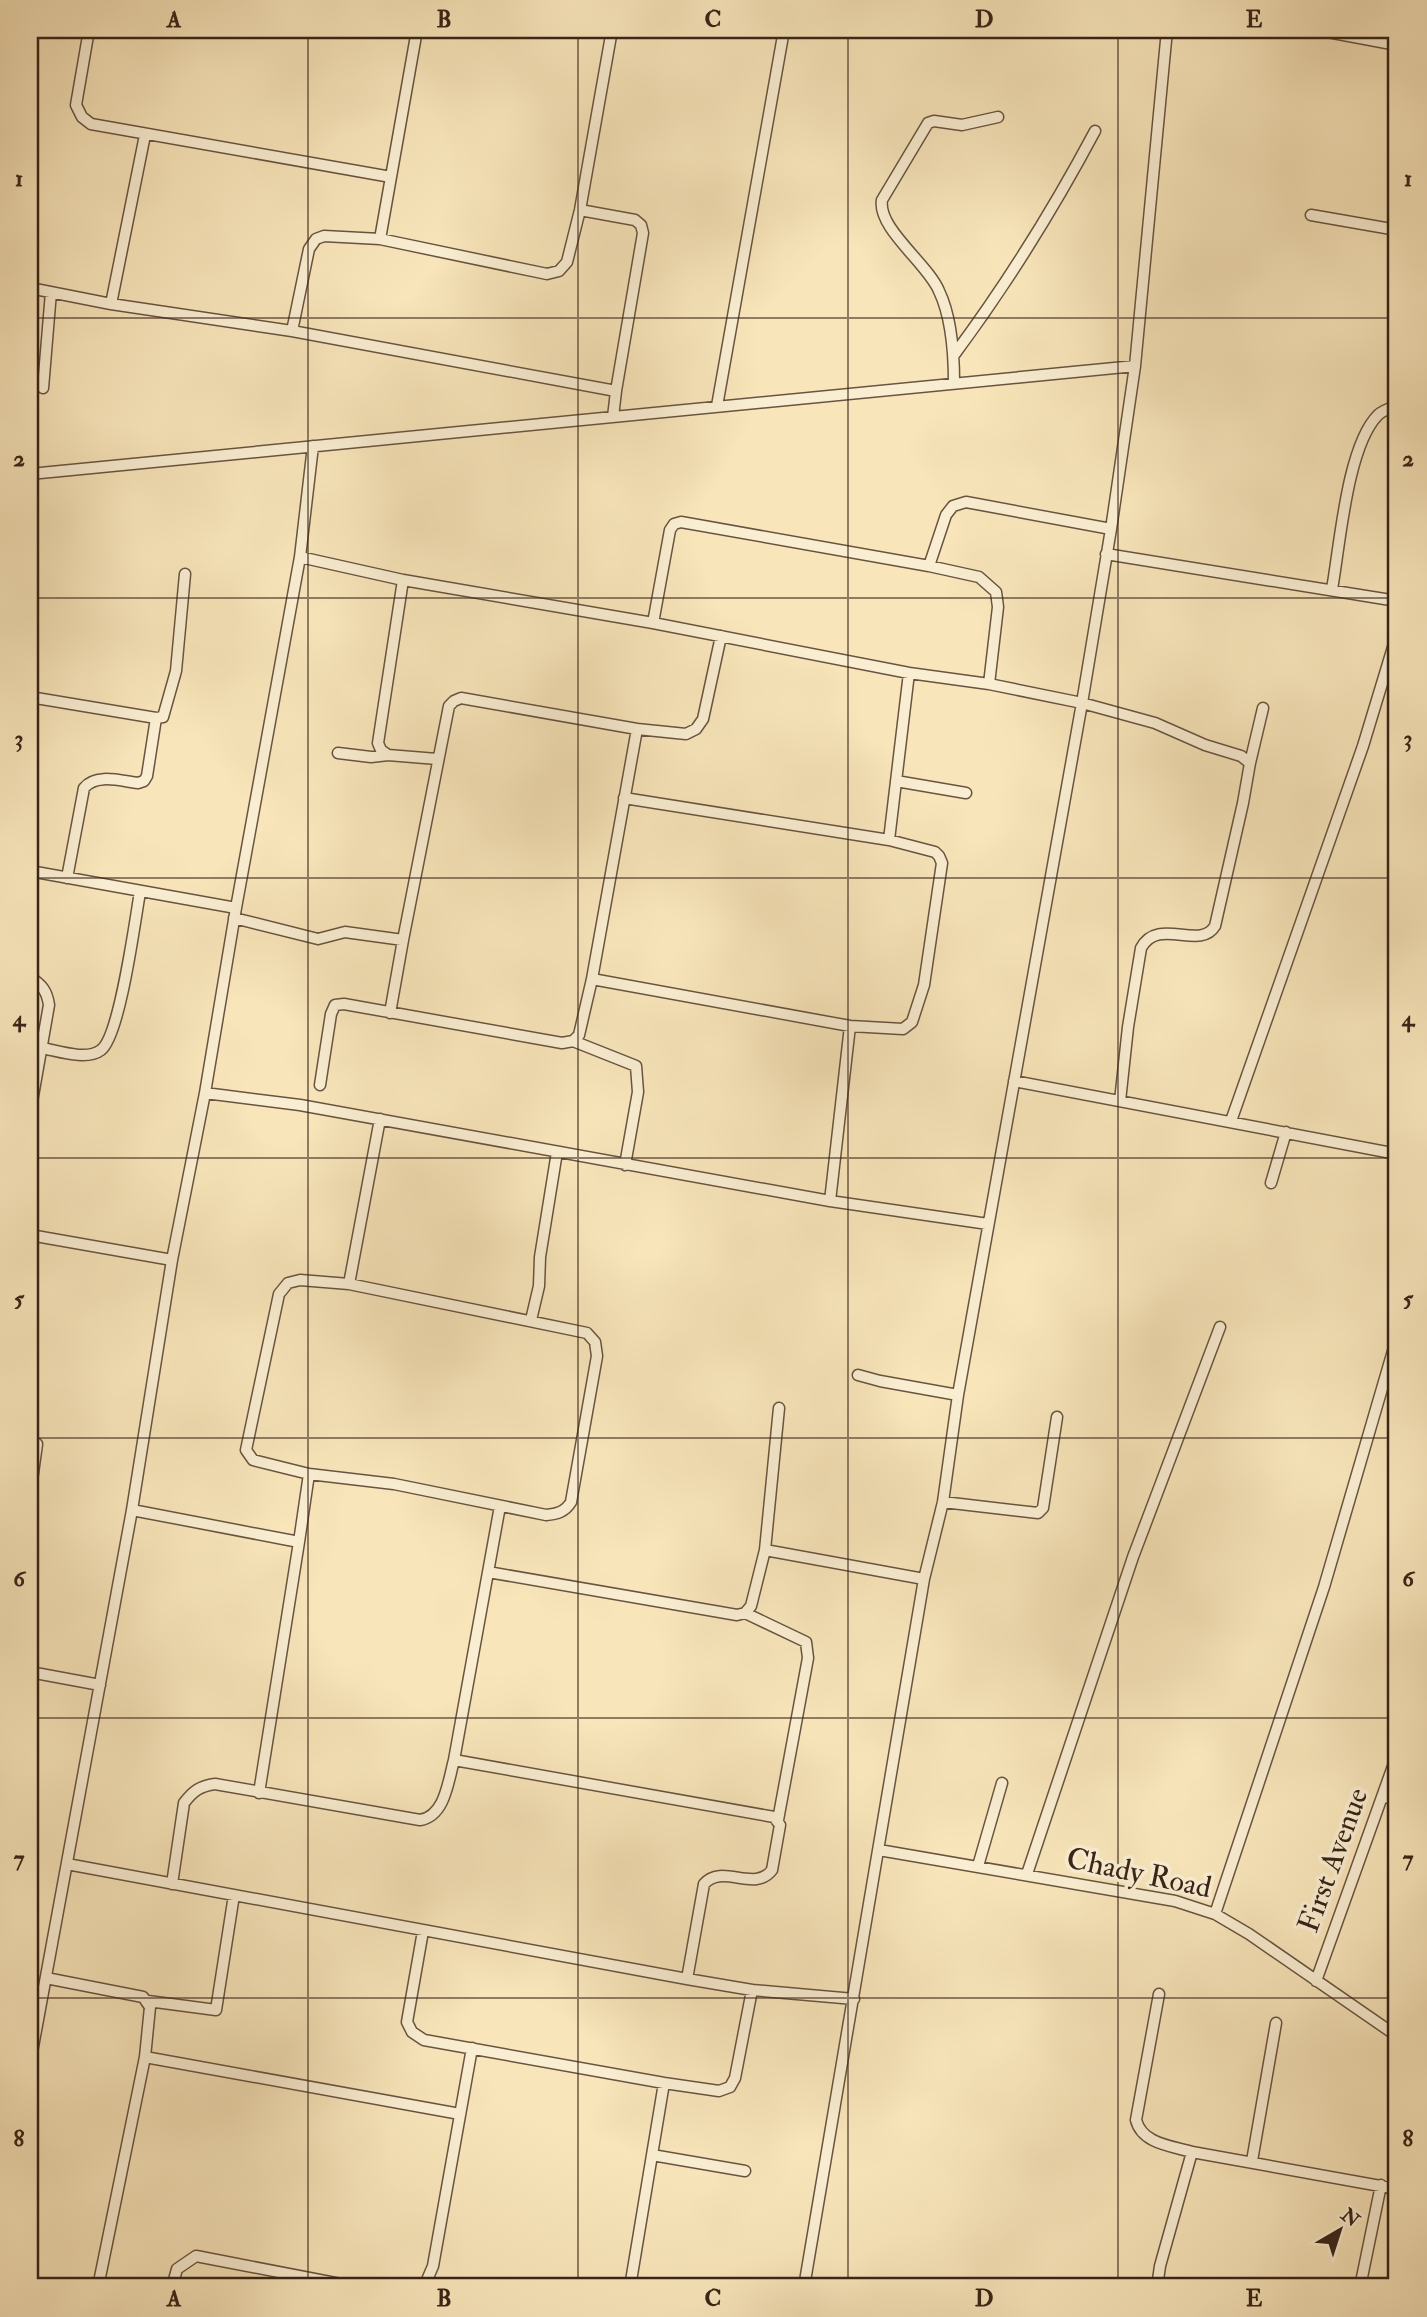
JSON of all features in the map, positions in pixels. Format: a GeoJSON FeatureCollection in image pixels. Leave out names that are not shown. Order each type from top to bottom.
{"type":"FeatureCollection","features":[{"type":"Feature","properties":{"kind":"street"},"geometry":{"type":"LineString","coordinates":[[89,30],[76,105],[82,117],[91,124],[391,177]]}},
{"type":"Feature","properties":{"kind":"street"},"geometry":{"type":"LineString","coordinates":[[380,239],[417,30]]}},
{"type":"Feature","properties":{"kind":"street"},"geometry":{"type":"LineString","coordinates":[[292,331],[310,249],[316,239],[324,236],[380,239],[547,274],[559,271],[567,262],[580,210],[612,30]]}},
{"type":"Feature","properties":{"kind":"street"},"geometry":{"type":"LineString","coordinates":[[717,407],[784,30]]}},
{"type":"Feature","properties":{"kind":"street"},"geometry":{"type":"LineString","coordinates":[[804,2287],[855,1999],[924,1578],[943,1502],[958,1395],[1111,529],[1135,366],[1167,30]]}},
{"type":"Feature","properties":{"kind":"street"},"geometry":{"type":"LineString","coordinates":[[1317,30],[1397,45]]}},
{"type":"Feature","properties":{"kind":"street"},"geometry":{"type":"LineString","coordinates":[[954,383],[954,355],[939,290],[887,222],[880,208],[882,200],[928,124],[934,121],[962,125],[998,117]]}},
{"type":"Feature","properties":{"kind":"street"},"geometry":{"type":"LineString","coordinates":[[954,355],[980,320],[1095,131]]}},
{"type":"Feature","properties":{"kind":"street"},"geometry":{"type":"LineString","coordinates":[[111,304],[145,135]]}},
{"type":"Feature","properties":{"kind":"street"},"geometry":{"type":"LineString","coordinates":[[580,210],[635,220],[641,225],[643,233],[613,417]]}},
{"type":"Feature","properties":{"kind":"street"},"geometry":{"type":"LineString","coordinates":[[1311,215],[1397,230]]}},
{"type":"Feature","properties":{"kind":"street"},"geometry":{"type":"LineString","coordinates":[[30,288],[111,304],[292,331],[616,391]]}},
{"type":"Feature","properties":{"kind":"street"},"geometry":{"type":"LineString","coordinates":[[43,388],[51,292]]}},
{"type":"Feature","properties":{"kind":"street"},"geometry":{"type":"LineString","coordinates":[[30,474],[1135,366]]}},
{"type":"Feature","properties":{"kind":"street"},"geometry":{"type":"LineString","coordinates":[[1332,589],[1357,452],[1367,429],[1380,413],[1397,406]]}},
{"type":"Feature","properties":{"kind":"street"},"geometry":{"type":"LineString","coordinates":[[30,2063],[32,2037],[46,1978],[132,1510],[172,1260],[205,1094],[300,557],[313,446]]}},
{"type":"Feature","properties":{"kind":"street"},"geometry":{"type":"LineString","coordinates":[[929,566],[946,515],[953,506],[966,502],[1111,529]]}},
{"type":"Feature","properties":{"kind":"street"},"geometry":{"type":"LineString","coordinates":[[653,623],[670,530],[674,524],[681,522],[929,566],[979,577],[996,592],[998,607],[989,684]]}},
{"type":"Feature","properties":{"kind":"street"},"geometry":{"type":"LineString","coordinates":[[1106,554],[1397,601]]}},
{"type":"Feature","properties":{"kind":"street"},"geometry":{"type":"LineString","coordinates":[[300,557],[403,580],[653,623],[909,673],[989,684],[1082,703],[1155,723],[1205,745],[1241,756],[1250,763]]}},
{"type":"Feature","properties":{"kind":"street"},"geometry":{"type":"LineString","coordinates":[[30,697],[163,717],[176,671],[185,574]]}},
{"type":"Feature","properties":{"kind":"street"},"geometry":{"type":"LineString","coordinates":[[387,755],[378,743],[403,580]]}},
{"type":"Feature","properties":{"kind":"street"},"geometry":{"type":"LineString","coordinates":[[1231,1122],[1363,746],[1397,635]]}},
{"type":"Feature","properties":{"kind":"street"},"geometry":{"type":"LineString","coordinates":[[390,1013],[449,706],[461,698],[637,729],[686,734],[696,729],[703,719],[721,636]]}},
{"type":"Feature","properties":{"kind":"street"},"geometry":{"type":"LineString","coordinates":[[890,840],[909,673]]}},
{"type":"Feature","properties":{"kind":"street"},"geometry":{"type":"LineString","coordinates":[[1120,1101],[1128,1027],[1141,948],[1146,939],[1156,934],[1204,935],[1211,932],[1215,926],[1263,708]]}},
{"type":"Feature","properties":{"kind":"street"},"geometry":{"type":"LineString","coordinates":[[66,878],[84,788],[96,779],[138,783],[144,781],[156,718]]}},
{"type":"Feature","properties":{"kind":"street"},"geometry":{"type":"LineString","coordinates":[[573,1041],[579,1035],[592,979],[637,729]]}},
{"type":"Feature","properties":{"kind":"street"},"geometry":{"type":"LineString","coordinates":[[338,753],[437,760]]}},
{"type":"Feature","properties":{"kind":"street"},"geometry":{"type":"LineString","coordinates":[[896,781],[965,793]]}},
{"type":"Feature","properties":{"kind":"street"},"geometry":{"type":"LineString","coordinates":[[592,979],[850,1026],[903,1028],[912,1022],[924,985],[942,863],[935,852],[890,840],[624,797]]}},
{"type":"Feature","properties":{"kind":"street"},"geometry":{"type":"LineString","coordinates":[[30,872],[141,892],[235,913],[318,939],[345,932],[403,940]]}},
{"type":"Feature","properties":{"kind":"street"},"geometry":{"type":"LineString","coordinates":[[42,1048],[87,1055],[100,1051],[108,1041],[125,978],[141,892]]}},
{"type":"Feature","properties":{"kind":"street"},"geometry":{"type":"LineString","coordinates":[[30,977],[41,984],[48,994],[49,1005],[30,1113]]}},
{"type":"Feature","properties":{"kind":"street"},"geometry":{"type":"LineString","coordinates":[[320,1085],[331,1014],[335,1005],[344,1004],[562,1043],[573,1041],[636,1066],[638,1092],[625,1165]]}},
{"type":"Feature","properties":{"kind":"street"},"geometry":{"type":"LineString","coordinates":[[830,1201],[850,1026]]}},
{"type":"Feature","properties":{"kind":"street"},"geometry":{"type":"LineString","coordinates":[[1014,1081],[1397,1154]]}},
{"type":"Feature","properties":{"kind":"street"},"geometry":{"type":"LineString","coordinates":[[205,1094],[300,1105],[830,1201],[988,1224]]}},
{"type":"Feature","properties":{"kind":"street"},"geometry":{"type":"LineString","coordinates":[[349,1284],[380,1119]]}},
{"type":"Feature","properties":{"kind":"street"},"geometry":{"type":"LineString","coordinates":[[1271,1183],[1286,1132]]}},
{"type":"Feature","properties":{"kind":"street"},"geometry":{"type":"LineString","coordinates":[[531,1321],[539,1286],[557,1152]]}},
{"type":"Feature","properties":{"kind":"street"},"geometry":{"type":"LineString","coordinates":[[30,1235],[172,1260]]}},
{"type":"Feature","properties":{"kind":"street"},"geometry":{"type":"LineString","coordinates":[[300,1280],[349,1284],[531,1321],[587,1334],[595,1342],[597,1356],[571,1502],[567,1509],[557,1514],[546,1515],[394,1484],[309,1474],[253,1460],[246,1450],[273,1316],[279,1294],[288,1283],[300,1280]]}},
{"type":"Feature","properties":{"kind":"street"},"geometry":{"type":"LineString","coordinates":[[1027,1874],[1133,1558],[1220,1327]]}},
{"type":"Feature","properties":{"kind":"street"},"geometry":{"type":"LineString","coordinates":[[1216,1914],[1324,1587],[1395,1343]]}},
{"type":"Feature","properties":{"kind":"street"},"geometry":{"type":"LineString","coordinates":[[858,1375],[958,1395]]}},
{"type":"Feature","properties":{"kind":"street"},"geometry":{"type":"LineString","coordinates":[[488,1572],[737,1615],[745,1613],[751,1606],[765,1550],[779,1408]]}},
{"type":"Feature","properties":{"kind":"street"},"geometry":{"type":"LineString","coordinates":[[943,1502],[1038,1513],[1043,1508],[1057,1417]]}},
{"type":"Feature","properties":{"kind":"street"},"geometry":{"type":"LineString","coordinates":[[30,1495],[37,1444]]}},
{"type":"Feature","properties":{"kind":"street"},"geometry":{"type":"LineString","coordinates":[[258,1793],[309,1474]]}},
{"type":"Feature","properties":{"kind":"street"},"geometry":{"type":"LineString","coordinates":[[172,1884],[184,1803],[191,1793],[202,1786],[215,1784],[420,1820],[430,1818],[437,1811],[454,1760],[500,1506]]}},
{"type":"Feature","properties":{"kind":"street"},"geometry":{"type":"LineString","coordinates":[[132,1510],[299,1542]]}},
{"type":"Feature","properties":{"kind":"street"},"geometry":{"type":"LineString","coordinates":[[765,1550],[924,1578]]}},
{"type":"Feature","properties":{"kind":"street"},"geometry":{"type":"LineString","coordinates":[[687,1979],[704,1884],[716,1875],[760,1880],[772,1870],[780,1825],[778,1820],[808,1658],[806,1642],[745,1613]]}},
{"type":"Feature","properties":{"kind":"street"},"geometry":{"type":"LineString","coordinates":[[30,1672],[100,1685]]}},
{"type":"Feature","properties":{"kind":"street","name":"First Avenue"},"geometry":{"type":"LineString","coordinates":[[1316,1981],[1397,1755]]}},
{"type":"Feature","properties":{"kind":"street"},"geometry":{"type":"LineString","coordinates":[[454,1760],[774,1817],[778,1820]]}},
{"type":"Feature","properties":{"kind":"street"},"geometry":{"type":"LineString","coordinates":[[978,1866],[1002,1783]]}},
{"type":"Feature","properties":{"kind":"street"},"geometry":{"type":"LineString","coordinates":[[1383,1796],[1397,1801]]}},
{"type":"Feature","properties":{"kind":"street","name":"Chady Road"},"geometry":{"type":"LineString","coordinates":[[879,1850],[1175,1901],[1216,1914],[1397,2036]]}},
{"type":"Feature","properties":{"kind":"street"},"geometry":{"type":"LineString","coordinates":[[67,1864],[687,1979],[752,1990],[855,1999]]}},
{"type":"Feature","properties":{"kind":"street"},"geometry":{"type":"LineString","coordinates":[[46,1978],[143,1997],[148,2001],[216,2010],[234,1895]]}},
{"type":"Feature","properties":{"kind":"street"},"geometry":{"type":"LineString","coordinates":[[423,1931],[407,2022],[412,2032],[424,2040],[719,2091],[730,2087],[736,2078],[752,1990]]}},
{"type":"Feature","properties":{"kind":"street"},"geometry":{"type":"LineString","coordinates":[[1159,1994],[1136,2120],[1143,2134],[1153,2141],[1192,2152],[1397,2189]]}},
{"type":"Feature","properties":{"kind":"street"},"geometry":{"type":"LineString","coordinates":[[98,2287],[145,2057],[150,2007],[148,2001]]}},
{"type":"Feature","properties":{"kind":"street"},"geometry":{"type":"LineString","coordinates":[[1252,2161],[1276,2023]]}},
{"type":"Feature","properties":{"kind":"street"},"geometry":{"type":"LineString","coordinates":[[420,2287],[427,2280],[433,2266],[472,2048]]}},
{"type":"Feature","properties":{"kind":"street"},"geometry":{"type":"LineString","coordinates":[[145,2057],[460,2114]]}},
{"type":"Feature","properties":{"kind":"street"},"geometry":{"type":"LineString","coordinates":[[630,2287],[664,2083]]}},
{"type":"Feature","properties":{"kind":"street"},"geometry":{"type":"LineString","coordinates":[[1157,2287],[1160,2266],[1192,2152]]}},
{"type":"Feature","properties":{"kind":"street"},"geometry":{"type":"LineString","coordinates":[[652,2155],[745,2171]]}},
{"type":"Feature","properties":{"kind":"street"},"geometry":{"type":"LineString","coordinates":[[1360,2287],[1381,2185]]}},
{"type":"Feature","properties":{"kind":"street"},"geometry":{"type":"LineString","coordinates":[[172,2287],[177,2269],[196,2256],[354,2287]]}}]}
